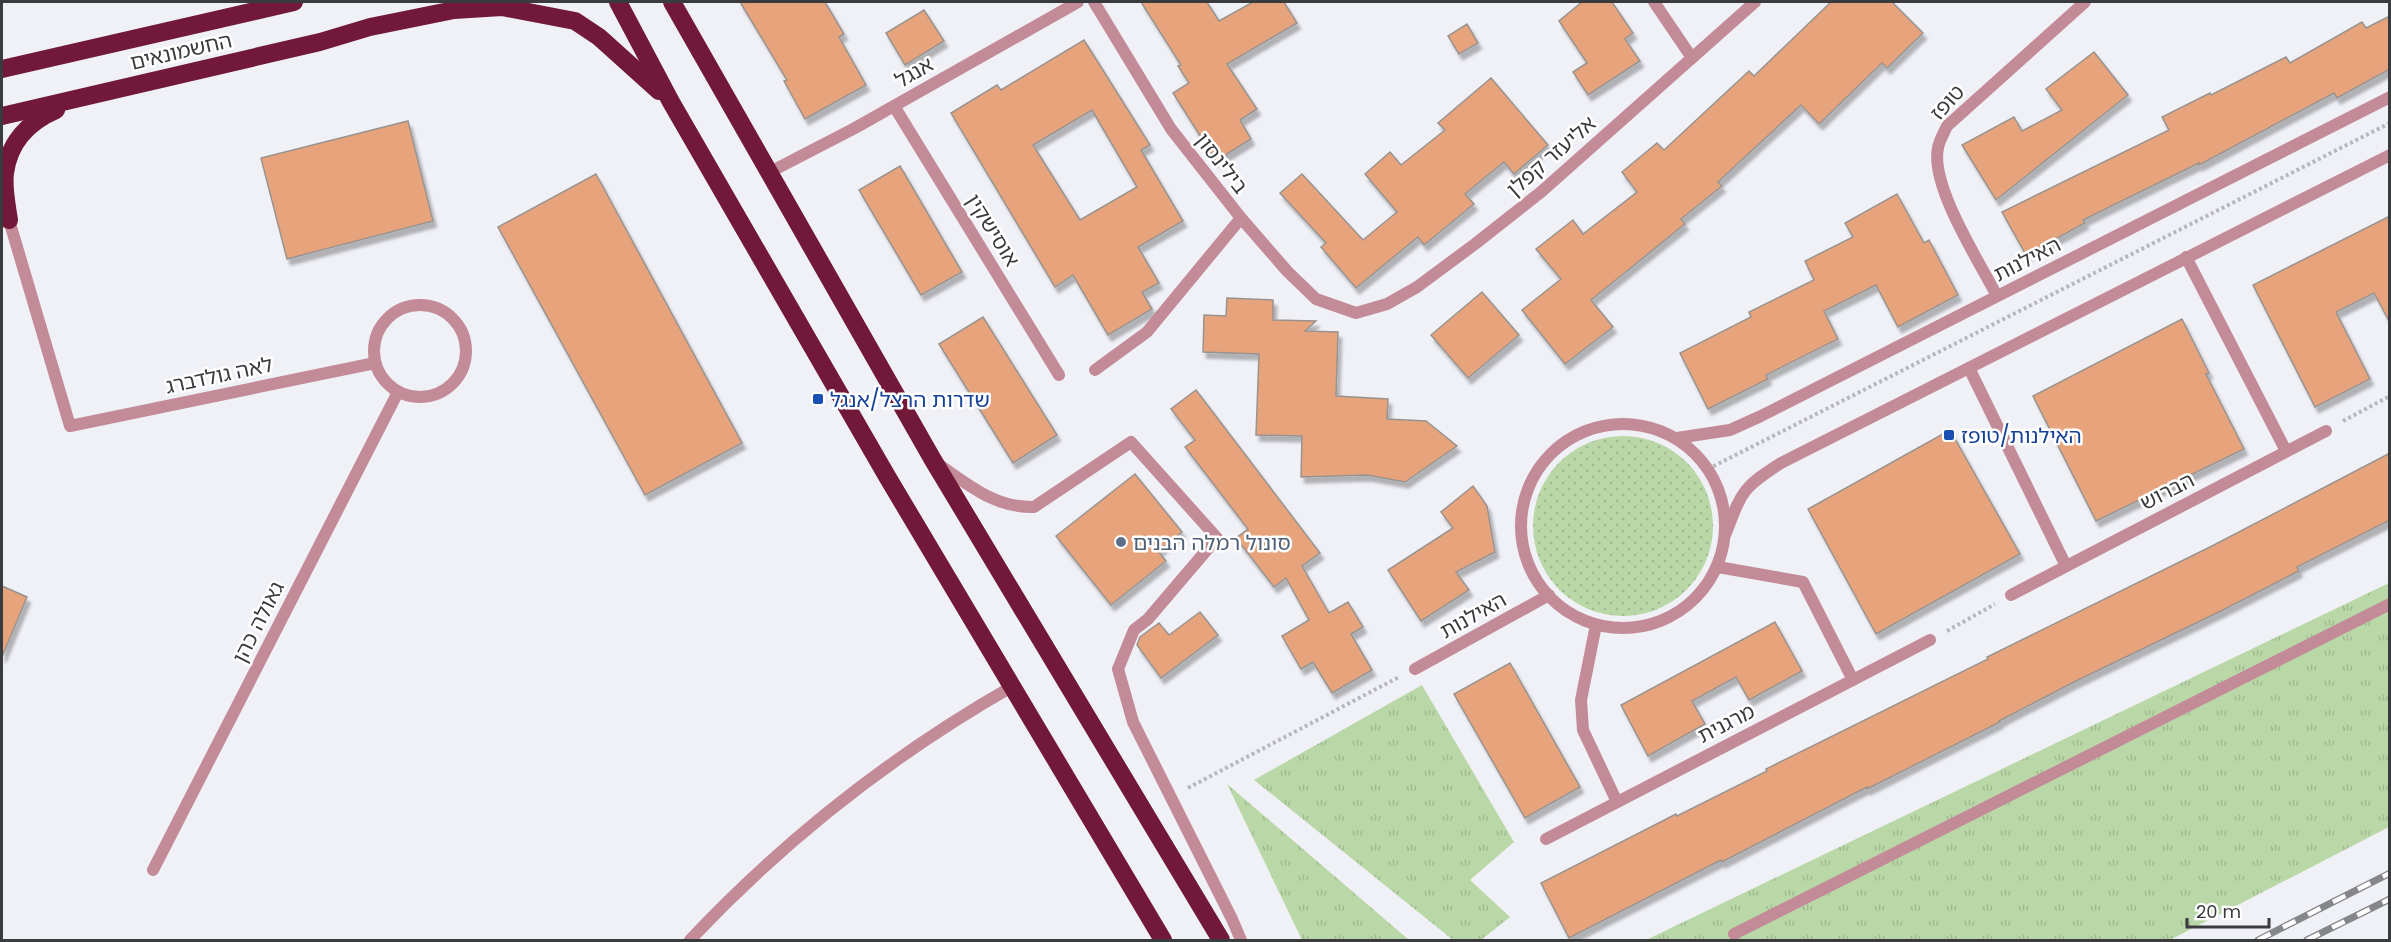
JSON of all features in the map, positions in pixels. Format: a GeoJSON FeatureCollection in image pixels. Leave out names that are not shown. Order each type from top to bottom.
{"type":"FeatureCollection","features":[{"type":"Feature","properties":{"kind":"highway","name":"החשמונאים"},"geometry":{"type":"LineString","coordinates":[[2,69],[294,2]]}},
{"type":"Feature","properties":{"kind":"highway"},"geometry":{"type":"LineString","coordinates":[[370,27],[433,2]]}},
{"type":"Feature","properties":{"kind":"highway"},"geometry":{"type":"LineString","coordinates":[[618,2],[671,102],[882,468],[1163,940]]}},
{"type":"Feature","properties":{"kind":"highway"},"geometry":{"type":"LineString","coordinates":[[672,2],[933,460],[1221,940]]}},
{"type":"Feature","properties":{"kind":"highway"},"geometry":{"type":"LineString","coordinates":[[370,27],[454,10],[502,7],[575,21],[614,49],[671,102]]}},
{"type":"Feature","properties":{"kind":"highway","name":"החשמונאים"},"geometry":{"type":"LineString","coordinates":[[2,116],[320,42],[370,27]]}},
{"type":"Feature","properties":{"kind":"highway"},"geometry":{"type":"LineString","coordinates":[[9,220],[4,175],[16,141],[30,124],[45,114],[107,92]]}},
{"type":"Feature","properties":{"kind":"highway"},"geometry":{"type":"LineString","coordinates":[[2,202],[9,220]]}},
{"type":"Feature","properties":{"kind":"street","name":"אנגל"},"geometry":{"type":"LineString","coordinates":[[768,173],[894,106],[1078,2]]}},
{"type":"Feature","properties":{"kind":"street","name":"בילינסון"},"geometry":{"type":"LineString","coordinates":[[1094,2],[1171,129],[1241,218],[1287,271],[1316,299],[1356,313]]}},
{"type":"Feature","properties":{"kind":"street"},"geometry":{"type":"LineString","coordinates":[[1654,2],[1692,58]]}},
{"type":"Feature","properties":{"kind":"street","name":"אליעזר קפלן"},"geometry":{"type":"LineString","coordinates":[[1356,313],[1387,304],[1417,288],[1467,250],[1541,192],[1755,2]]}},
{"type":"Feature","properties":{"kind":"street","name":"טופז"},"geometry":{"type":"LineString","coordinates":[[1996,296],[1947,200],[1938,174],[1937,148],[1947,126],[2085,2]]}},
{"type":"Feature","properties":{"kind":"street","name":"האילנות"},"geometry":{"type":"LineString","coordinates":[[1677,438],[1730,430],[2388,101]]}},
{"type":"Feature","properties":{"kind":"street","name":"אוסישקין"},"geometry":{"type":"LineString","coordinates":[[894,106],[1059,375]]}},
{"type":"Feature","properties":{"kind":"street"},"geometry":{"type":"LineString","coordinates":[[1726,533],[1722,497],[1704,462],[1677,438],[1644,426],[1608,425],[1578,434],[1549,456],[1529,485],[1520,520],[1523,552],[1539,584],[1564,610],[1596,625],[1632,629],[1669,618],[1698,597],[1718,567],[1726,533],[1741,494],[1756,479],[1780,463],[2390,154]]}},
{"type":"Feature","properties":{"kind":"street"},"geometry":{"type":"LineString","coordinates":[[1095,370],[1147,332],[1241,218]]}},
{"type":"Feature","properties":{"kind":"street","name":"לאה גולדברג"},"geometry":{"type":"LineString","coordinates":[[9,220],[70,426],[375,363]]}},
{"type":"Feature","properties":{"kind":"street"},"geometry":{"type":"LineString","coordinates":[[2186,257],[2286,451]]}},
{"type":"Feature","properties":{"kind":"street"},"geometry":{"type":"LineString","coordinates":[[415,305],[430,306],[449,315],[459,325],[465,339],[466,354],[463,368],[456,380],[445,390],[432,396],[417,397],[398,392],[385,382],[375,363],[373,348],[376,334],[388,317],[400,309],[415,305]]}},
{"type":"Feature","properties":{"kind":"street"},"geometry":{"type":"LineString","coordinates":[[1969,368],[2066,566]]}},
{"type":"Feature","properties":{"kind":"street","name":"גאולה כהן"},"geometry":{"type":"LineString","coordinates":[[153,870],[398,392]]}},
{"type":"Feature","properties":{"kind":"street","name":"הברוש"},"geometry":{"type":"LineString","coordinates":[[2011,595],[2326,431]]}},
{"type":"Feature","properties":{"kind":"street"},"geometry":{"type":"LineString","coordinates":[[933,460],[1000,503],[1017,507],[1034,507],[1131,442],[1216,538],[1148,619],[1134,630],[1118,669],[1133,722],[1232,919],[1240,940]]}},
{"type":"Feature","properties":{"kind":"street"},"geometry":{"type":"LineString","coordinates":[[1718,567],[1803,582],[1853,680]]}},
{"type":"Feature","properties":{"kind":"street","name":"האילנות"},"geometry":{"type":"LineString","coordinates":[[1415,669],[1549,595]]}},
{"type":"Feature","properties":{"kind":"street"},"geometry":{"type":"LineString","coordinates":[[1734,934],[2390,604]]}},
{"type":"Feature","properties":{"kind":"street"},"geometry":{"type":"LineString","coordinates":[[1596,625],[1581,700],[1583,730],[1617,802]]}},
{"type":"Feature","properties":{"kind":"street","name":"מרגנית"},"geometry":{"type":"LineString","coordinates":[[1546,839],[1930,640]]}},
{"type":"Feature","properties":{"kind":"street"},"geometry":{"type":"LineString","coordinates":[[690,940],[755,874],[832,807],[956,718],[1013,686]]}},
{"type":"Feature","properties":{"kind":"path"},"geometry":{"type":"LineString","coordinates":[[1708,469],[2390,123]]}},
{"type":"Feature","properties":{"kind":"path"},"geometry":{"type":"LineString","coordinates":[[2326,431],[2390,396]]}},
{"type":"Feature","properties":{"kind":"path"},"geometry":{"type":"LineString","coordinates":[[1930,640],[2011,595]]}},
{"type":"Feature","properties":{"kind":"path"},"geometry":{"type":"LineString","coordinates":[[1171,797],[1415,669]]}},
{"type":"Feature","properties":{"kind":"green space"},"geometry":{"type":"Polygon","coordinates":[[[1623,436],[1641,437],[1658,443],[1687,462],[1706,491],[1712,508],[1712,544],[1706,561],[1687,590],[1658,609],[1641,615],[1623,616],[1605,615],[1588,609],[1559,590],[1540,561],[1534,544],[1533,526],[1534,508],[1540,491],[1559,462],[1588,443],[1605,437],[1623,436]]]}},
{"type":"Feature","properties":{"kind":"green space"},"geometry":{"type":"Polygon","coordinates":[[[2389,583],[2389,827],[2170,940],[1646,940],[2389,583]]]}},
{"type":"Feature","properties":{"kind":"green space"},"geometry":{"type":"Polygon","coordinates":[[[1422,685],[1514,842],[1470,880],[1510,917],[1481,940],[1453,940],[1254,780],[1422,685]]]}},
{"type":"Feature","properties":{"kind":"green space"},"geometry":{"type":"Polygon","coordinates":[[[1227,784],[1409,940],[1302,940],[1227,784]]]}},
{"type":"Feature","properties":{"kind":"building"},"geometry":{"type":"Polygon","coordinates":[[[740,2],[825,2],[844,34],[839,37],[866,85],[805,119],[784,81],[787,80],[740,2]]]}},
{"type":"Feature","properties":{"kind":"building"},"geometry":{"type":"Polygon","coordinates":[[[1141,2],[1207,2],[1219,21],[1253,2],[1284,2],[1297,23],[1227,64],[1257,109],[1240,120],[1251,139],[1216,161],[1173,93],[1189,83],[1178,66],[1181,65],[1141,2]]]}},
{"type":"Feature","properties":{"kind":"building"},"geometry":{"type":"Polygon","coordinates":[[[1582,2],[1612,2],[1633,33],[1625,39],[1640,61],[1588,95],[1573,72],[1587,63],[1559,21],[1582,2]]]}},
{"type":"Feature","properties":{"kind":"building"},"geometry":{"type":"Polygon","coordinates":[[[1831,2],[1892,2],[1923,33],[1887,68],[1882,63],[1819,124],[1801,105],[1718,182],[1722,186],[1681,219],[1685,224],[1591,300],[1613,327],[1565,364],[1522,310],[1561,279],[1536,249],[1573,220],[1583,234],[1637,192],[1622,172],[1657,143],[1664,150],[1749,71],[1754,76],[1831,2]]]}},
{"type":"Feature","properties":{"kind":"building"},"geometry":{"type":"Polygon","coordinates":[[[924,10],[944,41],[905,65],[886,33],[924,10]]]}},
{"type":"Feature","properties":{"kind":"building"},"geometry":{"type":"Polygon","coordinates":[[[2390,16],[2390,69],[2337,98],[2334,93],[2199,165],[2199,163],[2083,220],[2085,223],[2026,255],[2002,212],[2169,130],[2162,117],[2286,57],[2290,63],[2362,22],[2366,28],[2390,16]]]}},
{"type":"Feature","properties":{"kind":"building"},"geometry":{"type":"Polygon","coordinates":[[[1467,24],[1478,43],[1459,54],[1448,36],[1467,24]]]}},
{"type":"Feature","properties":{"kind":"building"},"geometry":{"type":"Polygon","coordinates":[[[1084,40],[1150,145],[1141,150],[1183,221],[1138,247],[1159,283],[1142,292],[1152,309],[1108,335],[1073,275],[1055,287],[951,113],[997,85],[1001,90],[1084,40]],[[1092,110],[1033,145],[1080,220],[1137,187],[1092,110]]]}},
{"type":"Feature","properties":{"kind":"building"},"geometry":{"type":"Polygon","coordinates":[[[2094,52],[2128,95],[1996,200],[1962,145],[2014,117],[2022,131],[2062,110],[2046,89],[2094,52]]]}},
{"type":"Feature","properties":{"kind":"building"},"geometry":{"type":"Polygon","coordinates":[[[1491,78],[1548,145],[1514,174],[1504,162],[1465,194],[1474,204],[1424,245],[1418,237],[1356,288],[1321,247],[1326,243],[1280,193],[1302,174],[1363,240],[1397,212],[1365,174],[1390,152],[1401,165],[1445,130],[1438,123],[1491,78]]]}},
{"type":"Feature","properties":{"kind":"building"},"geometry":{"type":"Polygon","coordinates":[[[408,121],[433,221],[287,259],[261,158],[408,121]]]}},
{"type":"Feature","properties":{"kind":"building"},"geometry":{"type":"Polygon","coordinates":[[[900,166],[962,272],[921,295],[859,190],[900,166]]]}},
{"type":"Feature","properties":{"kind":"building"},"geometry":{"type":"Polygon","coordinates":[[[596,174],[742,443],[645,495],[498,227],[596,174]]]}},
{"type":"Feature","properties":{"kind":"building"},"geometry":{"type":"Polygon","coordinates":[[[1897,194],[1924,243],[1929,240],[1958,295],[1898,327],[1876,285],[1824,311],[1838,339],[1766,375],[1768,379],[1708,409],[1680,353],[1751,317],[1749,312],[1814,280],[1805,261],[1853,237],[1845,223],[1897,194]]]}},
{"type":"Feature","properties":{"kind":"building"},"geometry":{"type":"Polygon","coordinates":[[[2390,216],[2390,323],[2374,293],[2336,312],[2370,379],[2315,407],[2253,285],[2390,216]]]}},
{"type":"Feature","properties":{"kind":"building"},"geometry":{"type":"Polygon","coordinates":[[[1482,292],[1519,335],[1468,378],[1431,335],[1482,292]]]}},
{"type":"Feature","properties":{"kind":"building"},"geometry":{"type":"Polygon","coordinates":[[[1227,298],[1273,300],[1273,320],[1316,321],[1305,331],[1338,332],[1336,396],[1388,399],[1387,419],[1426,421],[1457,446],[1405,482],[1367,475],[1301,477],[1302,436],[1256,435],[1259,354],[1203,352],[1204,315],[1226,316],[1227,298]]]}},
{"type":"Feature","properties":{"kind":"building"},"geometry":{"type":"Polygon","coordinates":[[[983,317],[1057,435],[1013,463],[939,344],[983,317]]]}},
{"type":"Feature","properties":{"kind":"building"},"geometry":{"type":"Polygon","coordinates":[[[2182,319],[2209,373],[2206,374],[2244,449],[2096,521],[2033,396],[2182,319]]]}},
{"type":"Feature","properties":{"kind":"building"},"geometry":{"type":"Polygon","coordinates":[[[1196,390],[1320,553],[1302,566],[1329,613],[1348,602],[1363,627],[1351,634],[1372,670],[1332,693],[1313,662],[1301,669],[1282,636],[1309,620],[1286,578],[1274,587],[1236,538],[1248,529],[1185,447],[1195,440],[1171,409],[1196,390]]]}},
{"type":"Feature","properties":{"kind":"building"},"geometry":{"type":"Polygon","coordinates":[[[1950,430],[2020,554],[1876,634],[1808,509],[1950,430]]]}},
{"type":"Feature","properties":{"kind":"building"},"geometry":{"type":"Polygon","coordinates":[[[2390,453],[2390,520],[2297,567],[2299,571],[2219,612],[2074,682],[2000,722],[1569,938],[1541,883],[2212,546],[2390,453]]]}},
{"type":"Feature","properties":{"kind":"building"},"geometry":{"type":"Polygon","coordinates":[[[1135,474],[1182,532],[1158,551],[1166,561],[1111,605],[1056,536],[1135,474]]]}},
{"type":"Feature","properties":{"kind":"building"},"geometry":{"type":"Polygon","coordinates":[[[1473,486],[1487,506],[1495,552],[1456,572],[1469,590],[1421,621],[1388,570],[1453,528],[1441,512],[1473,486]]]}},
{"type":"Feature","properties":{"kind":"building"},"geometry":{"type":"Polygon","coordinates":[[[2,586],[27,597],[2,657],[2,586]]]}},
{"type":"Feature","properties":{"kind":"building"},"geometry":{"type":"Polygon","coordinates":[[[1200,612],[1218,635],[1161,678],[1137,645],[1140,637],[1159,623],[1169,635],[1200,612]]]}},
{"type":"Feature","properties":{"kind":"building"},"geometry":{"type":"Polygon","coordinates":[[[1775,622],[1802,671],[1749,700],[1736,677],[1692,701],[1705,724],[1648,756],[1621,705],[1775,622]]]}},
{"type":"Feature","properties":{"kind":"building"},"geometry":{"type":"Polygon","coordinates":[[[1510,663],[1580,787],[1525,818],[1454,694],[1510,663]]]}},
{"type":"Feature","properties":{"kind":"railway"},"geometry":{"type":"LineString","coordinates":[[2258,940],[2390,873]]}},
{"type":"Feature","properties":{"kind":"railway"},"geometry":{"type":"LineString","coordinates":[[2307,940],[2390,899]]}},
{"type":"Feature","properties":{"kind":"place","name":"שדרות הרצל/אנגל"},"geometry":{"type":"Point","coordinates":[818,399]}},
{"type":"Feature","properties":{"kind":"place","name":"האילנות/טופז"},"geometry":{"type":"Point","coordinates":[1949,435]}},
{"type":"Feature","properties":{"kind":"place","name":"סונול רמלה הבנים"},"geometry":{"type":"Point","coordinates":[1121,542]}}]}
